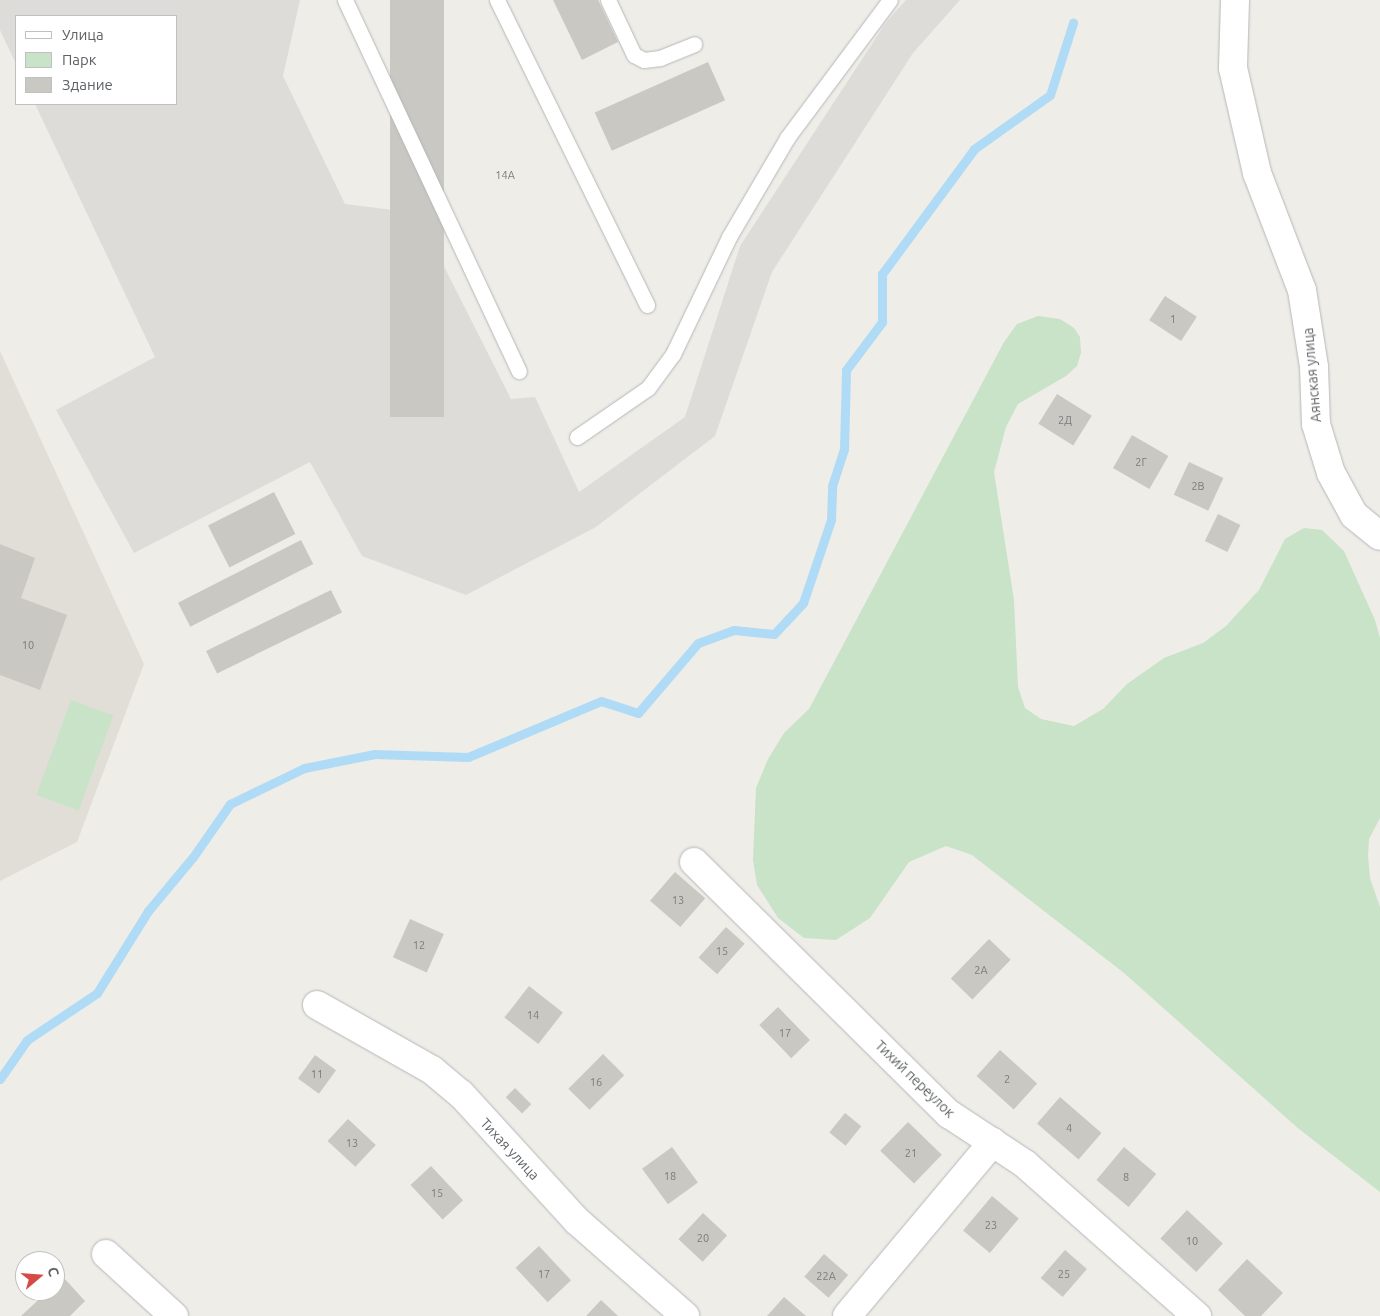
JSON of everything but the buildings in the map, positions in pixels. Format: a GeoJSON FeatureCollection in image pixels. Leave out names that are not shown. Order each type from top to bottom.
{"type":"FeatureCollection","features":[{"type":"Feature","properties":{"kind":"street","name":"Аянская улица"},"geometry":{"type":"LineString","coordinates":[[1236,0],[1233,68],[1257,173],[1302,290],[1314,366],[1316,424],[1332,473],[1354,515],[1380,536]]}},
{"type":"Feature","properties":{"kind":"street","name":"Тихий переулок"},"geometry":{"type":"LineString","coordinates":[[694,862],[949,1114],[1025,1164],[1196,1316]]}},
{"type":"Feature","properties":{"kind":"street","name":"Тихая улица"},"geometry":{"type":"LineString","coordinates":[[317,1005],[432,1070],[461,1094],[577,1221],[686,1316]]}},
{"type":"Feature","properties":{"kind":"street"},"geometry":{"type":"LineString","coordinates":[[847,1316],[993,1142]]}},
{"type":"Feature","properties":{"kind":"street"},"geometry":{"type":"LineString","coordinates":[[106,1254],[174,1316]]}},
{"type":"Feature","properties":{"kind":"lane"},"geometry":{"type":"LineString","coordinates":[[345,0],[519,371]]}},
{"type":"Feature","properties":{"kind":"lane"},"geometry":{"type":"LineString","coordinates":[[497,0],[647,305]]}},
{"type":"Feature","properties":{"kind":"lane"},"geometry":{"type":"LineString","coordinates":[[608,0],[634,55],[644,60],[694,44]]}},
{"type":"Feature","properties":{"kind":"lane"},"geometry":{"type":"LineString","coordinates":[[577,437],[648,388],[673,354],[729,237],[787,138],[890,0]]}},
{"type":"Feature","properties":{"kind":"shaded area"},"geometry":{"type":"Polygon","coordinates":[[[0,0],[300,0],[283,76],[345,204],[417,213],[511,399],[535,397],[579,492],[685,417],[740,246],[887,21],[906,0],[960,0],[913,53],[772,272],[715,436],[596,527],[466,595],[362,556],[310,462],[134,553],[56,410],[155,357],[35,105],[178,105],[178,15],[15,15],[15,62],[0,30],[0,0]]]}},
{"type":"Feature","properties":{"kind":"shaded area"},"geometry":{"type":"Polygon","coordinates":[[[0,351],[144,664],[77,842],[0,881],[0,351]]]}},
{"type":"Feature","properties":{"kind":"green space"},"geometry":{"type":"Polygon","coordinates":[[[1038,316],[1060,319],[1074,328],[1080,337],[1081,353],[1077,366],[1066,376],[1018,404],[1006,427],[994,472],[1014,600],[1018,687],[1025,708],[1041,719],[1074,726],[1103,709],[1127,684],[1164,658],[1203,643],[1226,626],[1259,590],[1285,539],[1304,528],[1322,530],[1344,551],[1375,620],[1380,638],[1380,818],[1369,839],[1368,856],[1370,878],[1380,907],[1380,1192],[1299,1129],[1124,973],[972,855],[946,846],[909,862],[870,918],[836,940],[804,938],[778,918],[757,885],[753,860],[756,788],[768,759],[784,733],[809,709],[1004,342],[1017,324],[1038,316]]]}},
{"type":"Feature","properties":{"kind":"green space"},"geometry":{"type":"Polygon","coordinates":[[[71,700],[113,715],[79,810],[36,795],[71,700]]]}},
{"type":"Feature","properties":{"kind":"waterway"},"geometry":{"type":"LineString","coordinates":[[0,1079],[27,1040],[97,993],[148,911],[193,857],[230,804],[304,768],[375,754],[468,757],[601,701],[638,713],[698,643],[734,630],[774,634],[803,603],[831,520],[832,486],[844,449],[846,370],[882,322],[882,274],[974,149],[1050,95],[1073,23]]}}]}
